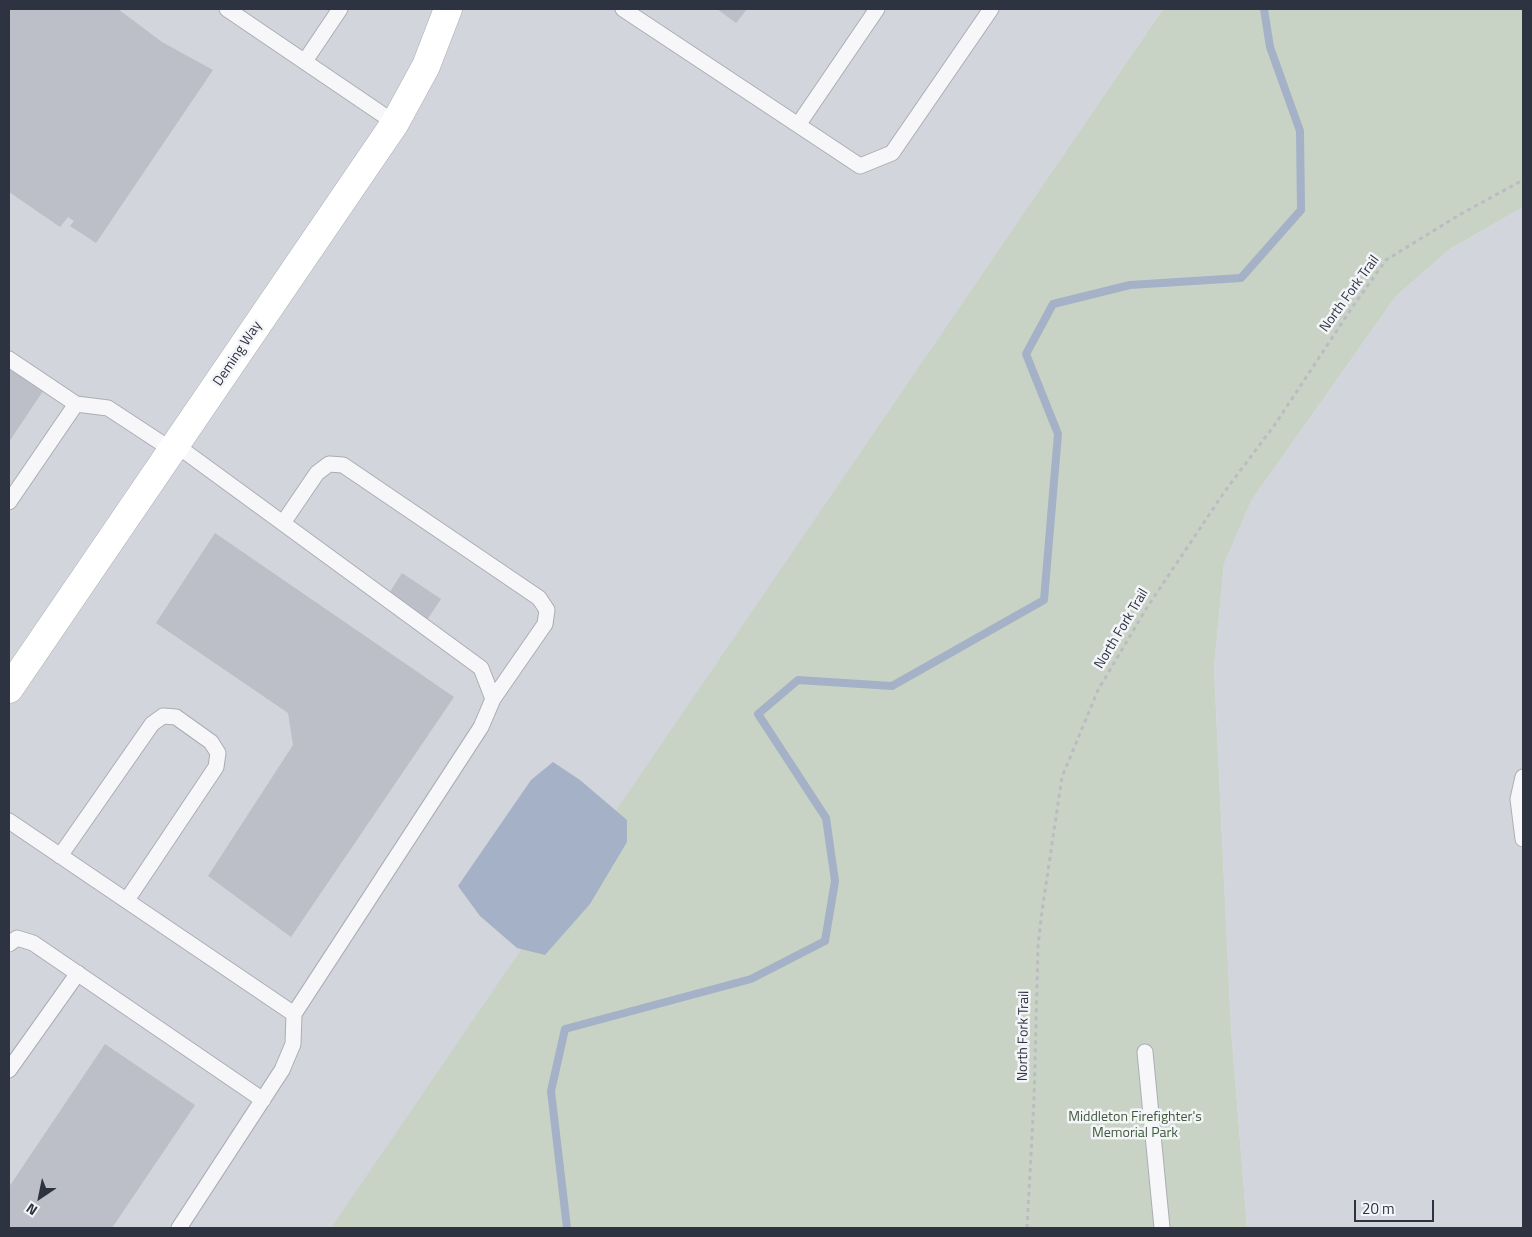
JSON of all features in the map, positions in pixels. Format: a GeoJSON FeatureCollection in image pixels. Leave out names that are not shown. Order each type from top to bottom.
{"type":"FeatureCollection","features":[{"type":"Feature","properties":{"kind":"street","name":"Deming Way"},"geometry":{"type":"LineString","coordinates":[[9,689],[395,123],[426,66],[448,9]]}},
{"type":"Feature","properties":{"kind":"lane"},"geometry":{"type":"LineString","coordinates":[[226,9],[395,123]]}},
{"type":"Feature","properties":{"kind":"lane"},"geometry":{"type":"LineString","coordinates":[[304,61],[340,9]]}},
{"type":"Feature","properties":{"kind":"lane"},"geometry":{"type":"LineString","coordinates":[[623,9],[860,166],[892,153],[991,9]]}},
{"type":"Feature","properties":{"kind":"lane"},"geometry":{"type":"LineString","coordinates":[[798,125],[877,9]]}},
{"type":"Feature","properties":{"kind":"lane"},"geometry":{"type":"LineString","coordinates":[[9,359],[76,404],[108,408],[174,447],[283,523],[481,668],[493,698]]}},
{"type":"Feature","properties":{"kind":"lane"},"geometry":{"type":"LineString","coordinates":[[9,502],[76,404]]}},
{"type":"Feature","properties":{"kind":"lane"},"geometry":{"type":"LineString","coordinates":[[179,1228],[282,1070],[294,1044],[294,1014],[481,727],[493,698],[545,624],[547,610],[539,598],[343,465],[329,464],[317,473],[283,523]]}},
{"type":"Feature","properties":{"kind":"lane"},"geometry":{"type":"LineString","coordinates":[[60,856],[152,724],[163,716],[176,717],[212,742],[218,753],[216,767],[126,900]]}},
{"type":"Feature","properties":{"kind":"lane"},"geometry":{"type":"LineString","coordinates":[[1523,777],[1518,799],[1523,839]]}},
{"type":"Feature","properties":{"kind":"lane"},"geometry":{"type":"LineString","coordinates":[[9,821],[294,1014]]}},
{"type":"Feature","properties":{"kind":"lane"},"geometry":{"type":"LineString","coordinates":[[9,944],[17,938],[33,943],[263,1100]]}},
{"type":"Feature","properties":{"kind":"lane"},"geometry":{"type":"LineString","coordinates":[[9,1070],[78,973]]}},
{"type":"Feature","properties":{"kind":"lane"},"geometry":{"type":"LineString","coordinates":[[1145,1052],[1162,1228]]}},
{"type":"Feature","properties":{"kind":"path","name":"North Fork Trail"},"geometry":{"type":"LineString","coordinates":[[1027,1228],[1034,1100],[1037,955],[1042,911],[1062,777],[1098,690],[1146,609],[1225,491],[1276,423],[1353,306],[1386,260],[1459,215],[1523,180]]}},
{"type":"Feature","properties":{"kind":"shaded area"},"geometry":{"type":"Polygon","coordinates":[[[9,9],[1163,9],[332,1228],[9,1228],[9,9]]]}},
{"type":"Feature","properties":{"kind":"shaded area"},"geometry":{"type":"Polygon","coordinates":[[[1523,207],[1523,1228],[1247,1228],[1231,1028],[1214,668],[1224,564],[1251,501],[1396,296],[1450,249],[1523,207]]]}},
{"type":"Feature","properties":{"kind":"green space","name":"Middleton Firefighter's Memorial Park"},"geometry":{"type":"Polygon","coordinates":[[[1163,9],[1523,9],[1523,207],[1450,249],[1396,296],[1251,501],[1224,564],[1214,668],[1231,1028],[1247,1228],[331,1228],[1163,9]]]}},
{"type":"Feature","properties":{"kind":"water"},"geometry":{"type":"Polygon","coordinates":[[[553,762],[580,780],[627,820],[627,842],[590,904],[545,955],[517,948],[480,916],[458,886],[531,780],[553,762]]]}},
{"type":"Feature","properties":{"kind":"building"},"geometry":{"type":"Polygon","coordinates":[[[9,9],[118,9],[162,42],[213,70],[96,243],[70,226],[74,221],[68,217],[60,227],[9,192],[9,9]]]}},
{"type":"Feature","properties":{"kind":"building"},"geometry":{"type":"Polygon","coordinates":[[[717,9],[747,9],[736,23],[717,9]]]}},
{"type":"Feature","properties":{"kind":"building"},"geometry":{"type":"Polygon","coordinates":[[[9,369],[43,391],[9,442],[9,369]]]}},
{"type":"Feature","properties":{"kind":"building"},"geometry":{"type":"Polygon","coordinates":[[[215,533],[454,697],[291,937],[208,876],[293,745],[288,713],[156,623],[215,533]]]}},
{"type":"Feature","properties":{"kind":"building"},"geometry":{"type":"Polygon","coordinates":[[[402,573],[441,599],[427,620],[388,595],[402,573]]]}},
{"type":"Feature","properties":{"kind":"building"},"geometry":{"type":"Polygon","coordinates":[[[105,1044],[195,1105],[112,1228],[9,1228],[9,1187],[105,1044]]]}},
{"type":"Feature","properties":{"kind":"waterway"},"geometry":{"type":"LineString","coordinates":[[567,1228],[551,1091],[565,1029],[751,979],[825,941],[835,881],[826,818],[758,714],[798,680],[892,686],[1044,600],[1058,434],[1026,354],[1053,304],[1130,285],[1241,278],[1301,210],[1300,131],[1270,47],[1264,9]]}}]}
